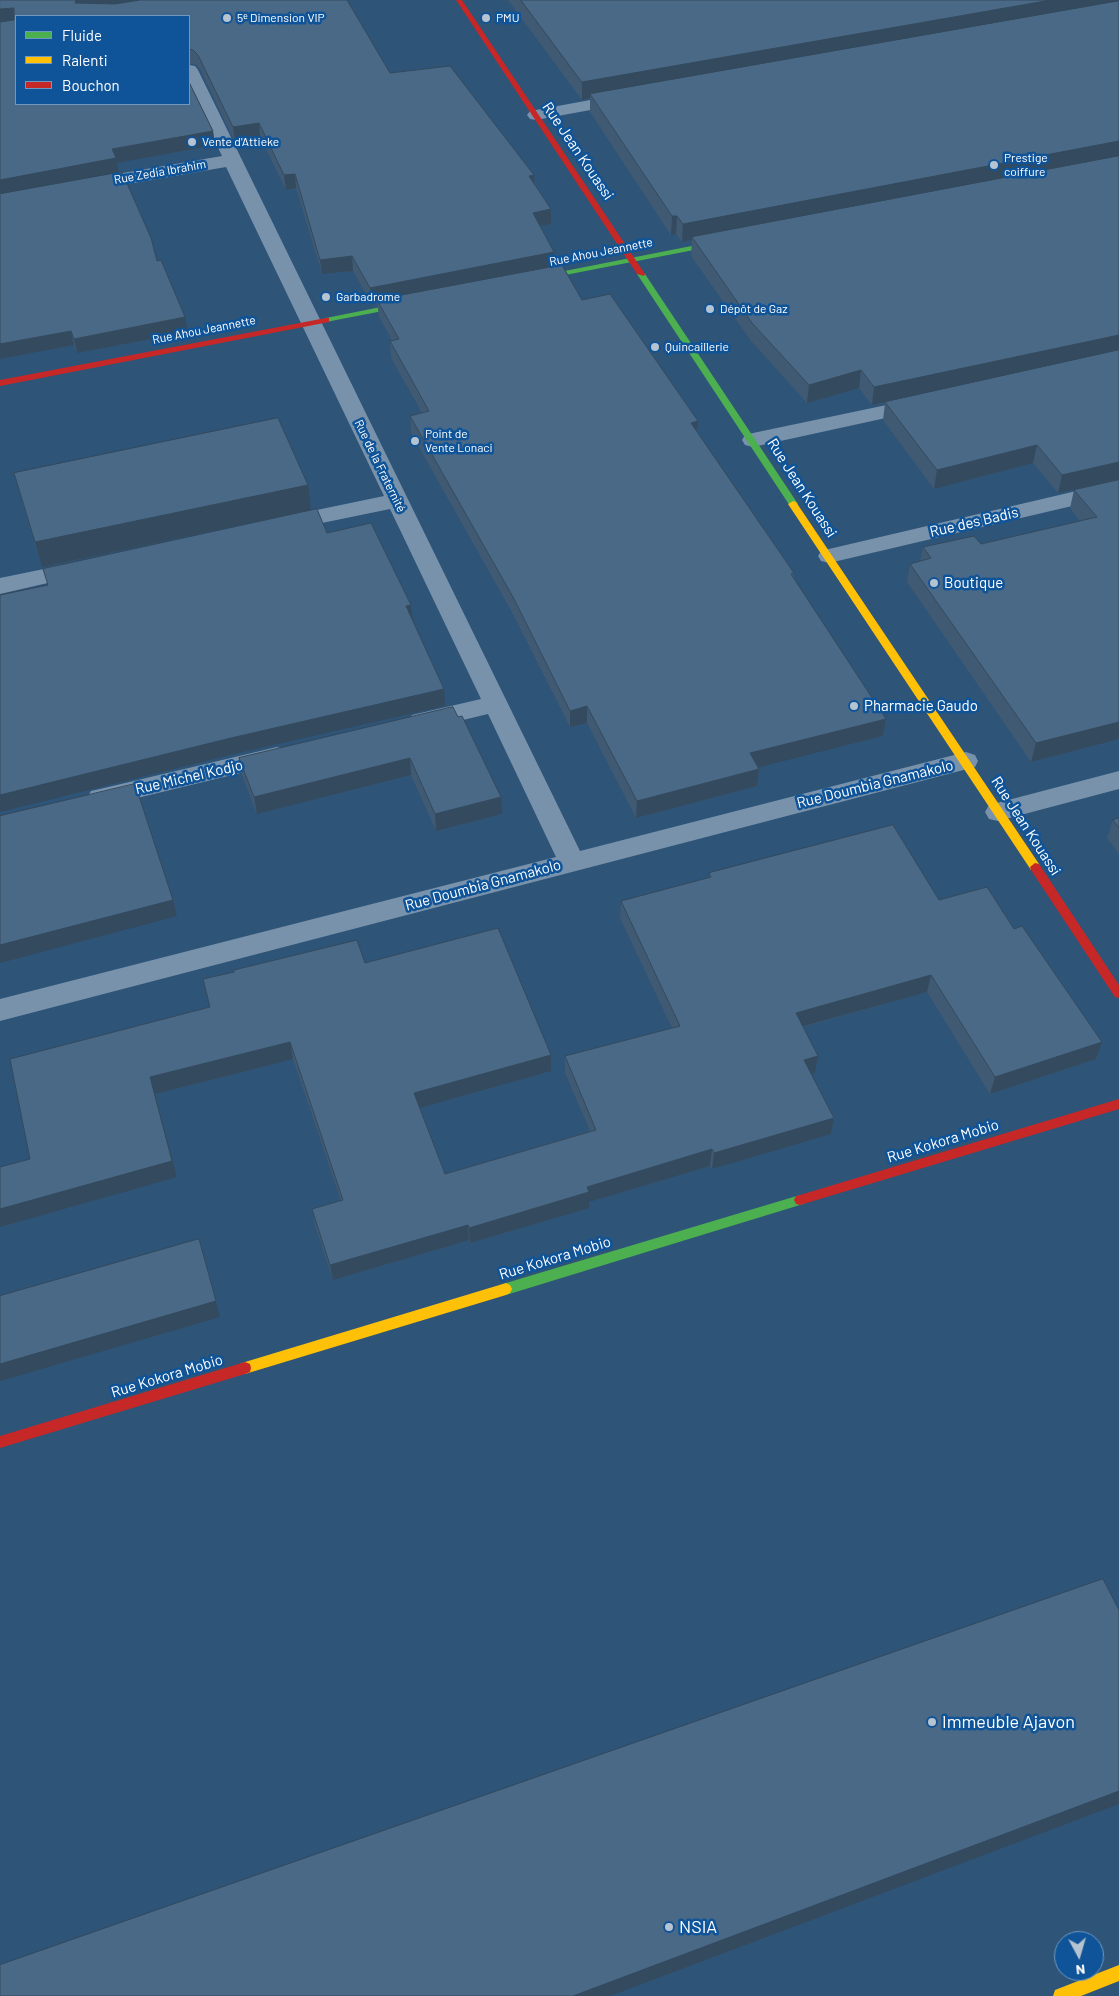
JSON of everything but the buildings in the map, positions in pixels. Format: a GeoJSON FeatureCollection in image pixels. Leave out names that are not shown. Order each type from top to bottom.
{"type":"FeatureCollection","features":[{"type":"Feature","properties":{"kind":"street","name":"Rue Jean Kouassi"},"geometry":{"type":"LineString","coordinates":[[459,0],[753,440],[1119,994]]}},
{"type":"Feature","properties":{"kind":"street","name":"Rue de la Fraternité"},"geometry":{"type":"LineString","coordinates":[[190,72],[572,862]]}},
{"type":"Feature","properties":{"kind":"street"},"geometry":{"type":"LineString","coordinates":[[536,115],[643,96]]}},
{"type":"Feature","properties":{"kind":"street","name":"Rue Zedia Ibrahim"},"geometry":{"type":"LineString","coordinates":[[68,189],[232,160]]}},
{"type":"Feature","properties":{"kind":"street","name":"Rue Ahou Jeannette"},"geometry":{"type":"LineString","coordinates":[[516,283],[740,239]]}},
{"type":"Feature","properties":{"kind":"street","name":"Rue Ahou Jeannette"},"geometry":{"type":"LineString","coordinates":[[0,383],[428,300]]}},
{"type":"Feature","properties":{"kind":"street"},"geometry":{"type":"LineString","coordinates":[[753,440],[936,400]]}},
{"type":"Feature","properties":{"kind":"street","name":"Rue des Badis"},"geometry":{"type":"LineString","coordinates":[[829,556],[1119,488]]}},
{"type":"Feature","properties":{"kind":"street"},"geometry":{"type":"LineString","coordinates":[[261,529],[397,500]]}},
{"type":"Feature","properties":{"kind":"street"},"geometry":{"type":"LineString","coordinates":[[0,586],[106,563]]}},
{"type":"Feature","properties":{"kind":"street"},"geometry":{"type":"LineString","coordinates":[[398,727],[495,704]]}},
{"type":"Feature","properties":{"kind":"street","name":"Rue Michel Kodjo"},"geometry":{"type":"LineString","coordinates":[[78,804],[301,750]]}},
{"type":"Feature","properties":{"kind":"street","name":"Rue Doumbia Gnamakolo"},"geometry":{"type":"LineString","coordinates":[[0,1010],[966,761]]}},
{"type":"Feature","properties":{"kind":"street"},"geometry":{"type":"LineString","coordinates":[[998,812],[1119,780]]}},
{"type":"Feature","properties":{"kind":"street","name":"Rue Kokora Mobio"},"geometry":{"type":"LineString","coordinates":[[0,1442],[1119,1104]]}},
{"type":"Feature","properties":{"kind":"street"},"geometry":{"type":"LineString","coordinates":[[1060,1996],[1119,1973]]}},
{"type":"Feature","properties":{"kind":"traffic: fast"},"geometry":{"type":"LineString","coordinates":[[529,280],[727,241]]}},
{"type":"Feature","properties":{"kind":"traffic: fast"},"geometry":{"type":"LineString","coordinates":[[641,274],[793,504]]}},
{"type":"Feature","properties":{"kind":"traffic: fast"},"geometry":{"type":"LineString","coordinates":[[326,320],[416,302]]}},
{"type":"Feature","properties":{"kind":"traffic: fast"},"geometry":{"type":"LineString","coordinates":[[506,1289],[800,1200]]}},
{"type":"Feature","properties":{"kind":"traffic: slow"},"geometry":{"type":"LineString","coordinates":[[793,504],[1035,867]]}},
{"type":"Feature","properties":{"kind":"traffic: slow"},"geometry":{"type":"LineString","coordinates":[[245,1368],[506,1289]]}},
{"type":"Feature","properties":{"kind":"traffic: slow"},"geometry":{"type":"LineString","coordinates":[[1061,1996],[1119,1973]]}},
{"type":"Feature","properties":{"kind":"traffic: jam"},"geometry":{"type":"LineString","coordinates":[[459,0],[641,274]]}},
{"type":"Feature","properties":{"kind":"traffic: jam"},"geometry":{"type":"LineString","coordinates":[[0,383],[326,320]]}},
{"type":"Feature","properties":{"kind":"traffic: jam"},"geometry":{"type":"LineString","coordinates":[[1035,867],[1119,994]]}},
{"type":"Feature","properties":{"kind":"traffic: jam"},"geometry":{"type":"LineString","coordinates":[[800,1200],[1119,1104]]}},
{"type":"Feature","properties":{"kind":"traffic: jam"},"geometry":{"type":"LineString","coordinates":[[0,1442],[245,1368]]}},
{"type":"Feature","properties":{"kind":"place","name":"5ᵉ Dimension VIP"},"geometry":{"type":"Point","coordinates":[227,18]}},
{"type":"Feature","properties":{"kind":"place","name":"PMU"},"geometry":{"type":"Point","coordinates":[486,18]}},
{"type":"Feature","properties":{"kind":"place","name":"Vente d'Attieke"},"geometry":{"type":"Point","coordinates":[192,142]}},
{"type":"Feature","properties":{"kind":"place","name":"Prestige coiffure"},"geometry":{"type":"Point","coordinates":[994,165]}},
{"type":"Feature","properties":{"kind":"place","name":"Garbadrome"},"geometry":{"type":"Point","coordinates":[326,297]}},
{"type":"Feature","properties":{"kind":"place","name":"Dépôt de Gaz"},"geometry":{"type":"Point","coordinates":[710,309]}},
{"type":"Feature","properties":{"kind":"place","name":"Quincaillerie"},"geometry":{"type":"Point","coordinates":[655,347]}},
{"type":"Feature","properties":{"kind":"place","name":"Point de Vente Lonaci"},"geometry":{"type":"Point","coordinates":[415,441]}},
{"type":"Feature","properties":{"kind":"place","name":"Boutique"},"geometry":{"type":"Point","coordinates":[934,583]}},
{"type":"Feature","properties":{"kind":"place","name":"Pharmacie Gaudo"},"geometry":{"type":"Point","coordinates":[854,706]}},
{"type":"Feature","properties":{"kind":"place","name":"Immeuble Ajavon"},"geometry":{"type":"Point","coordinates":[932,1722]}},
{"type":"Feature","properties":{"kind":"place","name":"NSIA"},"geometry":{"type":"Point","coordinates":[669,1927]}}]}
